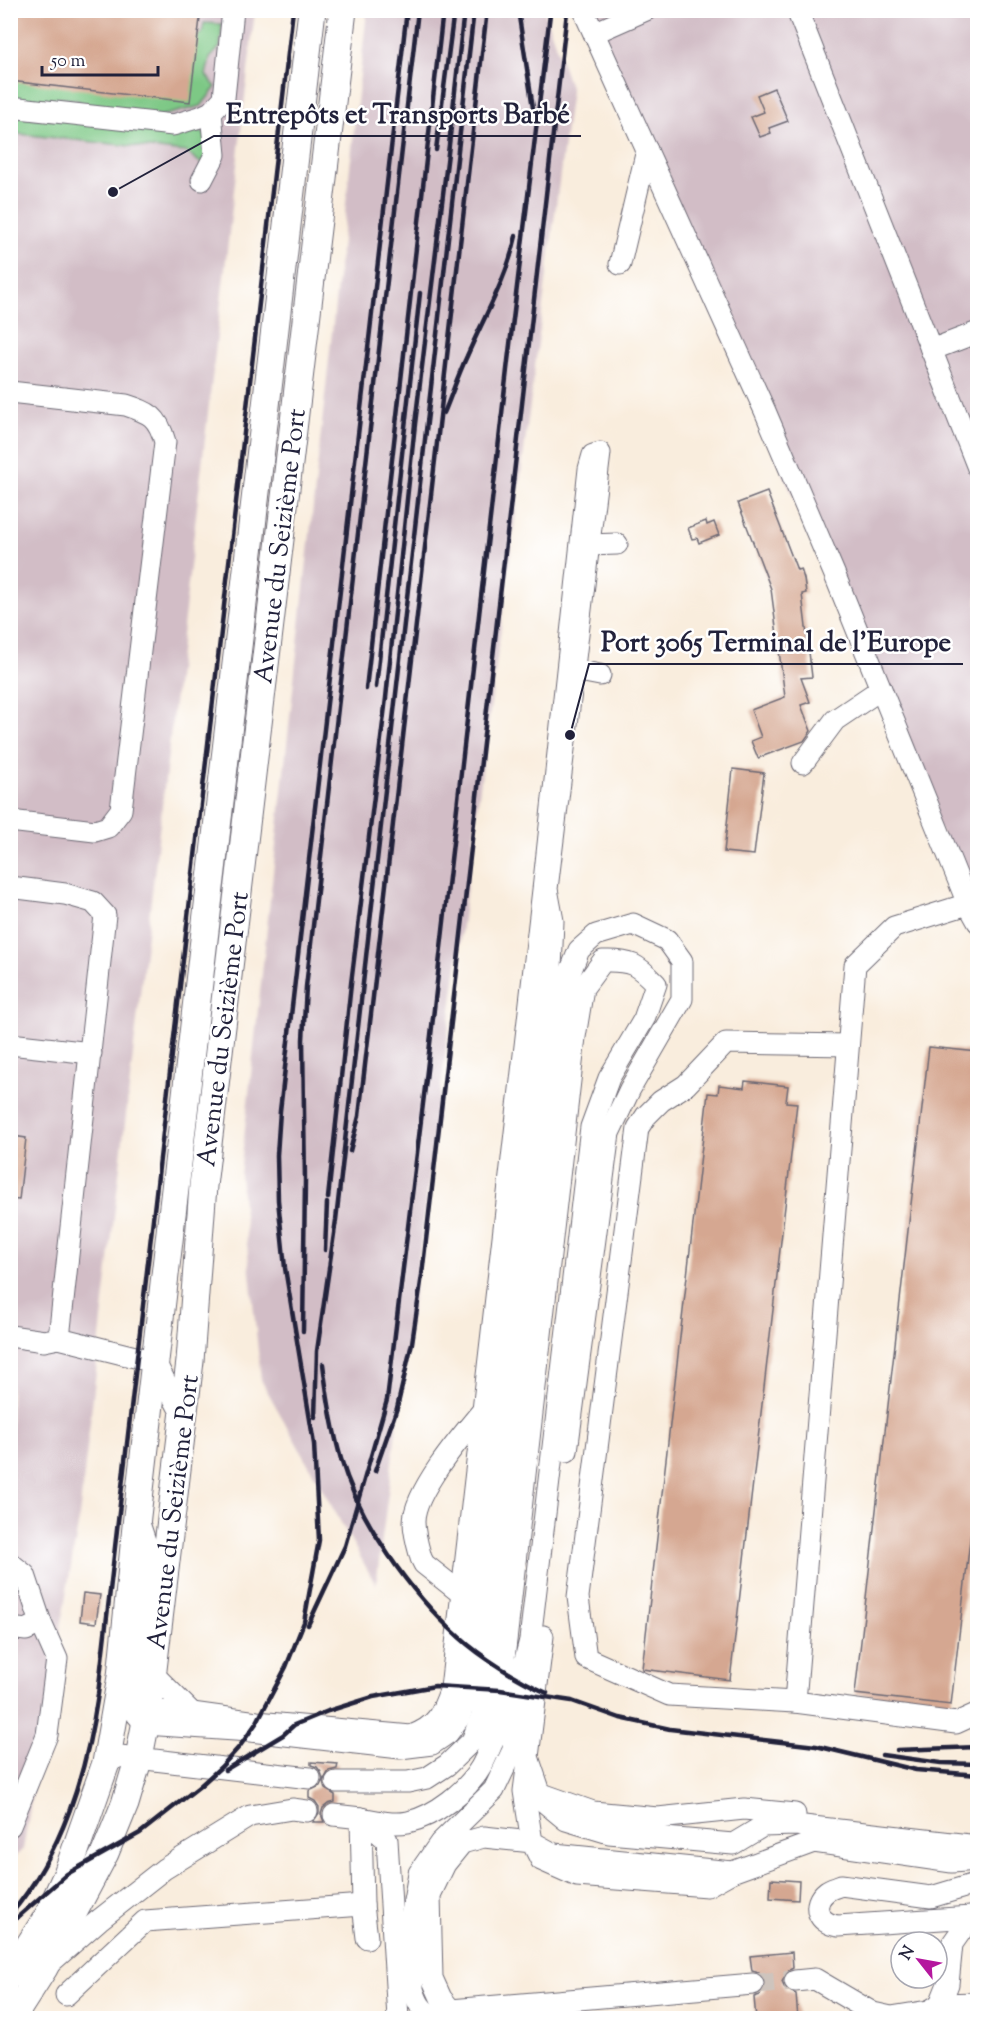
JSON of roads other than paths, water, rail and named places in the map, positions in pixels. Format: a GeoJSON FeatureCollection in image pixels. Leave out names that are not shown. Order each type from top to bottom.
{"type":"FeatureCollection","features":[{"type":"Feature","properties":{"kind":"main road","name":"Avenue du Seizième Port"},"geometry":{"type":"LineString","coordinates":[[12,2019],[44,1968],[105,1853],[125,1804],[139,1757],[135,1713],[120,1677],[312,10]]}},
{"type":"Feature","properties":{"kind":"main road","name":"Avenue du Seizième Port"},"geometry":{"type":"LineString","coordinates":[[10,1975],[48,1916],[67,1874],[106,1762],[135,1713],[153,1674],[190,1361],[204,1174],[343,10]]}},
{"type":"Feature","properties":{"kind":"lane"},"geometry":{"type":"LineString","coordinates":[[10,107],[173,126],[212,112],[224,98],[233,10]]}},
{"type":"Feature","properties":{"kind":"lane"},"geometry":{"type":"LineString","coordinates":[[646,10],[587,17],[765,411],[974,905],[894,927],[855,965],[795,1702]]}},
{"type":"Feature","properties":{"kind":"lane"},"geometry":{"type":"LineString","coordinates":[[796,10],[978,468]]}},
{"type":"Feature","properties":{"kind":"lane"},"geometry":{"type":"LineString","coordinates":[[202,180],[214,155],[212,112]]}},
{"type":"Feature","properties":{"kind":"lane"},"geometry":{"type":"LineString","coordinates":[[620,264],[647,150]]}},
{"type":"Feature","properties":{"kind":"lane"},"geometry":{"type":"LineString","coordinates":[[931,350],[978,332]]}},
{"type":"Feature","properties":{"kind":"lane"},"geometry":{"type":"LineString","coordinates":[[10,392],[126,405],[153,417],[161,425],[165,442],[121,810],[108,827],[95,831],[10,820]]}},
{"type":"Feature","properties":{"kind":"lane"},"geometry":{"type":"LineString","coordinates":[[135,1713],[192,1713],[257,1722],[411,1736],[428,1730],[442,1713],[451,1688],[484,1409],[545,888],[589,469],[592,455],[600,453],[545,888],[553,921],[551,969],[472,1657],[467,1696],[459,1718],[448,1733],[432,1744],[400,1748],[250,1731],[135,1713]]}},
{"type":"Feature","properties":{"kind":"lane"},"geometry":{"type":"LineString","coordinates":[[589,545],[616,544]]}},
{"type":"Feature","properties":{"kind":"lane"},"geometry":{"type":"LineString","coordinates":[[574,670],[600,675]]}},
{"type":"Feature","properties":{"kind":"lane"},"geometry":{"type":"LineString","coordinates":[[803,763],[835,720],[881,689]]}},
{"type":"Feature","properties":{"kind":"lane"},"geometry":{"type":"LineString","coordinates":[[10,887],[65,894],[93,902],[105,915],[59,1338]]}},
{"type":"Feature","properties":{"kind":"lane"},"geometry":{"type":"LineString","coordinates":[[336,1782],[408,1782],[426,1778],[447,1765],[472,1741],[482,1715],[565,985],[579,950],[596,935],[633,924],[667,940],[682,961],[682,999],[630,1089],[609,1133],[524,1791],[532,1842]]}},
{"type":"Feature","properties":{"kind":"lane"},"geometry":{"type":"LineString","coordinates":[[334,1815],[383,1822],[406,1822],[429,1814],[453,1799],[480,1769],[495,1737],[574,1037],[583,988],[603,961],[623,960],[640,968],[656,984],[644,1020],[609,1078],[591,1127],[532,1629],[520,1680],[513,1750],[494,1790],[440,1843],[419,1873],[412,1912],[413,1989],[416,2001],[434,2016],[451,2010],[753,1984]]}},
{"type":"Feature","properties":{"kind":"lane"},"geometry":{"type":"LineString","coordinates":[[849,1045],[726,1043],[686,1085],[661,1101],[638,1128],[578,1597],[586,1658],[669,1695],[795,1702],[956,1723],[978,1713]]}},
{"type":"Feature","properties":{"kind":"lane"},"geometry":{"type":"LineString","coordinates":[[10,1044],[91,1053]]}},
{"type":"Feature","properties":{"kind":"lane"},"geometry":{"type":"LineString","coordinates":[[10,1336],[44,1341],[59,1338],[155,1362],[183,1416]]}},
{"type":"Feature","properties":{"kind":"lane"},"geometry":{"type":"LineString","coordinates":[[462,1594],[424,1564],[414,1520],[423,1494],[439,1465],[484,1409]]}},
{"type":"Feature","properties":{"kind":"lane"},"geometry":{"type":"LineString","coordinates":[[10,1563],[25,1575],[41,1623],[57,1659],[47,1734],[18,1784],[10,1826]]}},
{"type":"Feature","properties":{"kind":"lane"},"geometry":{"type":"LineString","coordinates":[[10,1628],[26,1630],[41,1623]]}},
{"type":"Feature","properties":{"kind":"lane"},"geometry":{"type":"LineString","coordinates":[[153,1674],[192,1713]]}},
{"type":"Feature","properties":{"kind":"lane"},"geometry":{"type":"LineString","coordinates":[[106,1762],[120,1756],[139,1757],[310,1778]]}},
{"type":"Feature","properties":{"kind":"lane"},"geometry":{"type":"LineString","coordinates":[[528,1757],[543,1801],[566,1820],[609,1833],[733,1844],[763,1826],[795,1825],[978,1846]]}},
{"type":"Feature","properties":{"kind":"lane"},"geometry":{"type":"LineString","coordinates":[[541,1794],[593,1812],[658,1818],[744,1809],[978,1832]]}},
{"type":"Feature","properties":{"kind":"lane"},"geometry":{"type":"LineString","coordinates":[[44,1968],[99,1920],[164,1869],[250,1816],[292,1809],[308,1811]]}},
{"type":"Feature","properties":{"kind":"lane"},"geometry":{"type":"LineString","coordinates":[[361,1818],[363,1905],[367,1938]]}},
{"type":"Feature","properties":{"kind":"lane"},"geometry":{"type":"LineString","coordinates":[[361,1818],[387,1840],[398,2019]]}},
{"type":"Feature","properties":{"kind":"lane"},"geometry":{"type":"LineString","coordinates":[[451,2010],[441,1998],[432,1978],[430,1896],[445,1864],[462,1843],[484,1837],[532,1842],[554,1854],[732,1872],[814,1842],[952,1862],[978,1860]]}},
{"type":"Feature","properties":{"kind":"lane"},"geometry":{"type":"LineString","coordinates":[[974,1916],[838,1926],[825,1922],[820,1918],[817,1910],[821,1898],[828,1890],[841,1885],[932,1897],[978,1883]]}},
{"type":"Feature","properties":{"kind":"lane"},"geometry":{"type":"LineString","coordinates":[[66,1995],[145,1921],[363,1905]]}},
{"type":"Feature","properties":{"kind":"lane"},"geometry":{"type":"LineString","coordinates":[[925,2013],[948,1984],[952,1944],[974,1916]]}},
{"type":"Feature","properties":{"kind":"lane"},"geometry":{"type":"LineString","coordinates":[[795,1981],[815,1979],[873,2013],[891,2017],[978,2003]]}},
{"type":"Feature","properties":{"kind":"tunnel"},"geometry":{"type":"LineString","coordinates":[[753,1984],[795,1981]]}},
{"type":"Feature","properties":{"kind":"railway"},"geometry":{"type":"LineString","coordinates":[[10,1915],[29,1891],[44,1865],[69,1811],[87,1753],[98,1694],[293,10]]}},
{"type":"Feature","properties":{"kind":"railway"},"geometry":{"type":"LineString","coordinates":[[10,1924],[67,1874],[140,1833],[221,1767],[257,1722],[286,1667],[304,1622],[319,1540],[314,1444],[285,1268],[278,1200],[277,1155],[280,1111],[407,10]]}},
{"type":"Feature","properties":{"kind":"railway"},"geometry":{"type":"LineString","coordinates":[[303,1331],[305,1181],[303,1040],[306,987],[418,10]]}},
{"type":"Feature","properties":{"kind":"railway"},"geometry":{"type":"LineString","coordinates":[[366,689],[443,10]]}},
{"type":"Feature","properties":{"kind":"railway"},"geometry":{"type":"LineString","coordinates":[[436,150],[454,10]]}},
{"type":"Feature","properties":{"kind":"railway"},"geometry":{"type":"LineString","coordinates":[[328,1198],[464,10]]}},
{"type":"Feature","properties":{"kind":"railway"},"geometry":{"type":"LineString","coordinates":[[315,1417],[317,1351],[336,1220],[474,10]]}},
{"type":"Feature","properties":{"kind":"railway"},"geometry":{"type":"LineString","coordinates":[[350,1151],[359,1116],[487,10]]}},
{"type":"Feature","properties":{"kind":"railway"},"geometry":{"type":"LineString","coordinates":[[518,10],[533,108]]}},
{"type":"Feature","properties":{"kind":"railway"},"geometry":{"type":"LineString","coordinates":[[375,1471],[397,1408],[412,1343],[422,1275],[567,12]]}},
{"type":"Feature","properties":{"kind":"railway"},"geometry":{"type":"LineString","coordinates":[[308,1625],[345,1546],[387,1400],[550,14]]}},
{"type":"Feature","properties":{"kind":"railway"},"geometry":{"type":"LineString","coordinates":[[444,413],[501,282],[516,236]]}},
{"type":"Feature","properties":{"kind":"railway"},"geometry":{"type":"LineString","coordinates":[[376,687],[420,293]]}},
{"type":"Feature","properties":{"kind":"railway"},"geometry":{"type":"LineString","coordinates":[[325,1250],[327,1203]]}},
{"type":"Feature","properties":{"kind":"railway"},"geometry":{"type":"LineString","coordinates":[[323,1364],[335,1436],[349,1483],[388,1555],[422,1599],[459,1637],[501,1668],[547,1693]]}},
{"type":"Feature","properties":{"kind":"railway"},"geometry":{"type":"LineString","coordinates":[[225,1770],[283,1735],[294,1725],[328,1711],[373,1697],[435,1686],[500,1690],[572,1701],[620,1718],[670,1729],[816,1746],[916,1770],[978,1775]]}},
{"type":"Feature","properties":{"kind":"railway"},"geometry":{"type":"LineString","coordinates":[[897,1750],[978,1747]]}},
{"type":"Feature","properties":{"kind":"railway"},"geometry":{"type":"LineString","coordinates":[[882,1755],[941,1763],[978,1764]]}},
{"type":"Feature","properties":{"kind":"place","name":"Entrepôts et Transports Barbé"},"geometry":{"type":"Point","coordinates":[113,192]}},
{"type":"Feature","properties":{"kind":"place","name":"Port 3065 Terminal de l'Europe"},"geometry":{"type":"Point","coordinates":[570,735]}}]}
